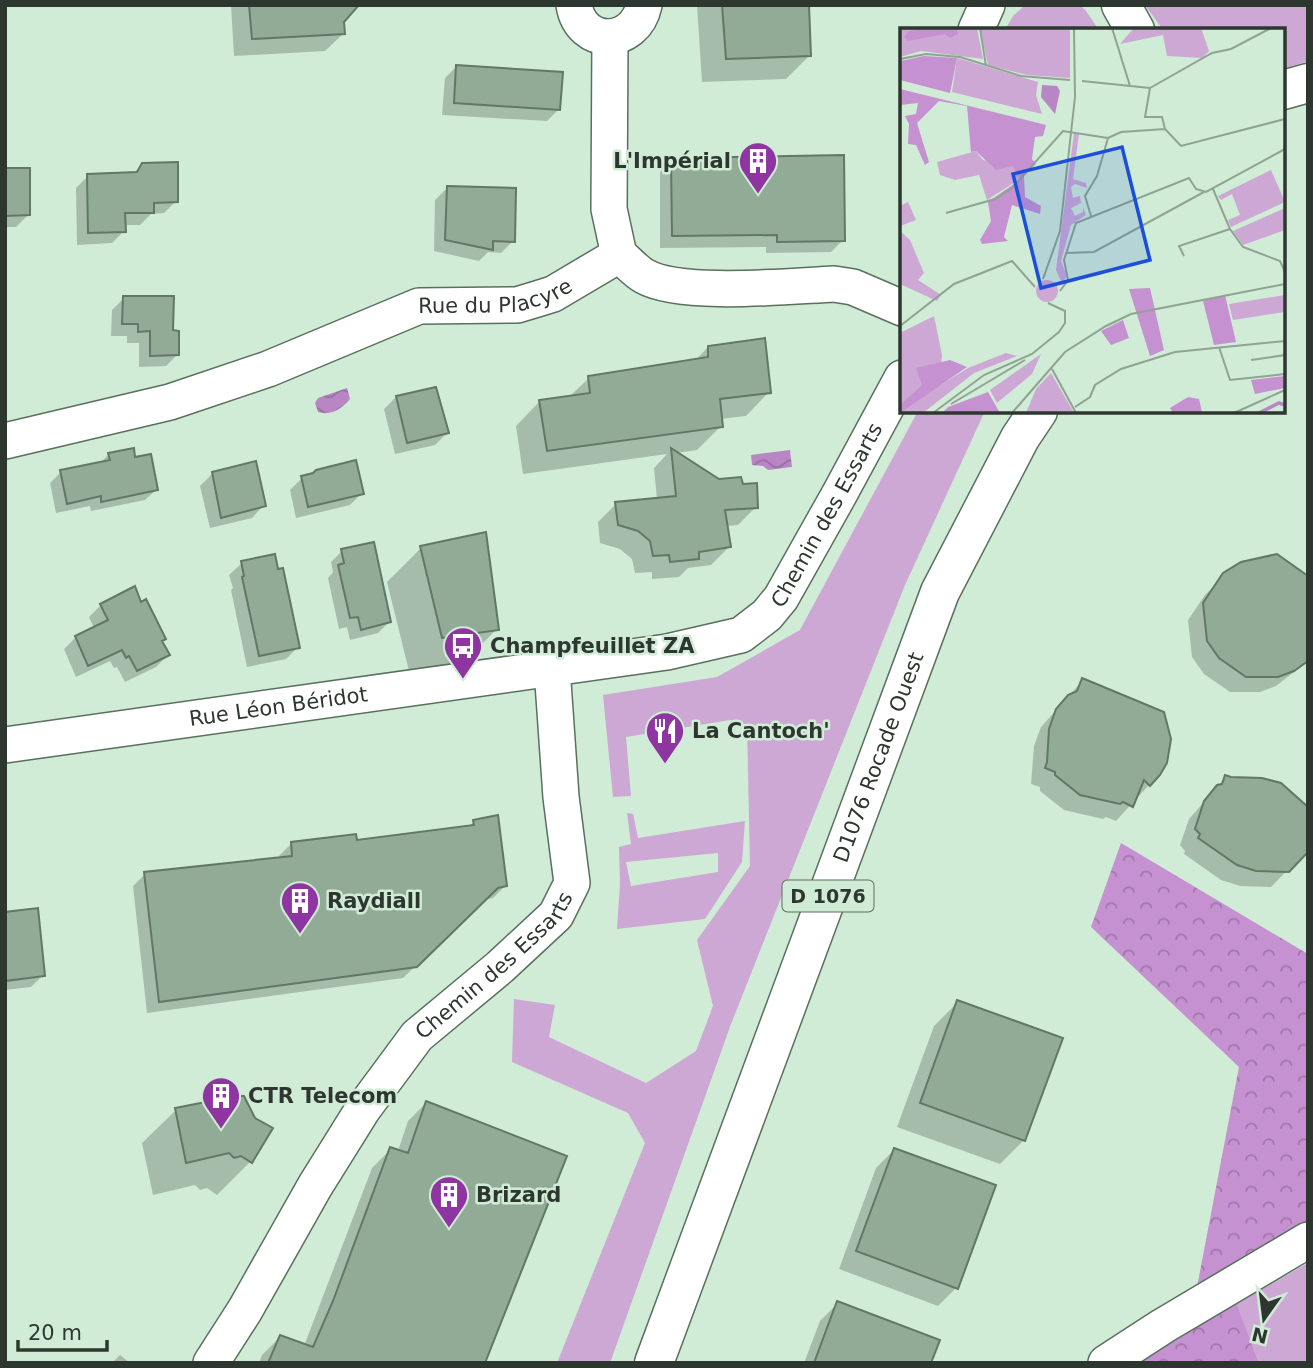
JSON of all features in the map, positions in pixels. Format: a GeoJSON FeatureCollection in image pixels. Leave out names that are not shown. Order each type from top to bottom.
{"type":"FeatureCollection","features":[{"type":"Feature","properties":{"kind":"main road"},"geometry":{"type":"LineString","coordinates":[[1121,5],[1134,28]]}},
{"type":"Feature","properties":{"kind":"main road"},"geometry":{"type":"LineString","coordinates":[[1285,89],[1308,83]]}},
{"type":"Feature","properties":{"kind":"main road","name":"D1076 Rocade Ouest"},"geometry":{"type":"LineString","coordinates":[[654,1363],[940,592],[1030,420]]}},
{"type":"Feature","properties":{"kind":"street"},"geometry":{"type":"LineString","coordinates":[[574,5],[578,20],[587,30],[597,36],[610,37],[629,31],[637,24],[644,5]]}},
{"type":"Feature","properties":{"kind":"street"},"geometry":{"type":"LineString","coordinates":[[977,28],[987,5]]}},
{"type":"Feature","properties":{"kind":"street"},"geometry":{"type":"LineString","coordinates":[[610,37],[609,209],[619,255],[645,276],[670,284],[708,288],[834,284],[853,287],[900,307]]}},
{"type":"Feature","properties":{"kind":"street","name":"Rue du Placyre"},"geometry":{"type":"LineString","coordinates":[[5,441],[170,402],[268,369],[419,306],[517,305],[537,299],[553,294],[619,255]]}},
{"type":"Feature","properties":{"kind":"street","name":"Chemin des Essarts"},"geometry":{"type":"LineString","coordinates":[[211,1363],[363,1109],[417,1035],[500,967],[556,915],[572,883],[561,797],[552,668],[667,652],[713,642],[740,635],[767,615],[780,598],[834,505],[900,382]]}},
{"type":"Feature","properties":{"kind":"street","name":"Rue Léon Béridot"},"geometry":{"type":"LineString","coordinates":[[5,745],[552,668]]}},
{"type":"Feature","properties":{"kind":"street"},"geometry":{"type":"LineString","coordinates":[[1106,1363],[1308,1240]]}},
{"type":"Feature","properties":{"kind":"shaded area"},"geometry":{"type":"Polygon","coordinates":[[[1025,5],[1080,5],[1098,28],[1006,28],[1013,16],[1025,5]]]}},
{"type":"Feature","properties":{"kind":"shaded area"},"geometry":{"type":"Polygon","coordinates":[[[1145,5],[1308,5],[1308,61],[1285,68],[1285,28],[1162,28],[1145,5]]]}},
{"type":"Feature","properties":{"kind":"shaded area"},"geometry":{"type":"Polygon","coordinates":[[[917,413],[984,413],[905,585],[731,1024],[610,1363],[557,1363],[645,1143],[628,1113],[512,1062],[514,999],[555,1005],[549,1037],[646,1083],[696,1051],[713,1006],[697,940],[750,866],[747,725],[730,720],[626,737],[631,796],[613,797],[603,695],[717,677],[800,630],[917,413]]]}},
{"type":"Feature","properties":{"kind":"shaded area"},"geometry":{"type":"Polygon","coordinates":[[[627,813],[633,814],[638,838],[745,821],[742,862],[705,919],[617,929],[619,847],[631,844],[627,813]],[[718,853],[626,862],[631,886],[718,872],[718,853]]]}},
{"type":"Feature","properties":{"kind":"shaded area"},"geometry":{"type":"Polygon","coordinates":[[[1308,1263],[1308,1363],[1259,1363],[1236,1304],[1308,1263]]]}},
{"type":"Feature","properties":{"kind":"green space"},"geometry":{"type":"Polygon","coordinates":[[[1121,843],[1308,954],[1308,1235],[1230,1287],[1259,1363],[1108,1363],[1193,1308],[1239,1067],[1091,927],[1121,843]]]}},
{"type":"Feature","properties":{"kind":"water"},"geometry":{"type":"Polygon","coordinates":[[[347,388],[350,399],[343,406],[332,412],[318,412],[315,403],[318,398],[347,388]]]}},
{"type":"Feature","properties":{"kind":"water"},"geometry":{"type":"Polygon","coordinates":[[[790,450],[792,467],[768,470],[763,466],[752,465],[751,455],[790,450]]]}},
{"type":"Feature","properties":{"kind":"building"},"geometry":{"type":"Polygon","coordinates":[[[249,5],[359,5],[344,22],[345,34],[252,39],[249,5]]]}},
{"type":"Feature","properties":{"kind":"building"},"geometry":{"type":"Polygon","coordinates":[[[722,5],[809,5],[811,56],[726,59],[722,5]]]}},
{"type":"Feature","properties":{"kind":"building"},"geometry":{"type":"Polygon","coordinates":[[[456,65],[563,72],[560,110],[454,103],[456,65]]]}},
{"type":"Feature","properties":{"kind":"building","name":"L'Impérial"},"geometry":{"type":"Polygon","coordinates":[[[844,155],[845,241],[777,242],[777,235],[672,236],[671,158],[844,155]]]}},
{"type":"Feature","properties":{"kind":"building"},"geometry":{"type":"Polygon","coordinates":[[[178,162],[178,202],[154,203],[154,213],[125,213],[126,232],[88,233],[87,174],[137,172],[142,163],[178,162]]]}},
{"type":"Feature","properties":{"kind":"building"},"geometry":{"type":"Polygon","coordinates":[[[5,168],[30,168],[30,215],[5,216],[5,168]]]}},
{"type":"Feature","properties":{"kind":"building"},"geometry":{"type":"Polygon","coordinates":[[[447,186],[516,188],[515,242],[493,241],[493,250],[445,240],[447,186]]]}},
{"type":"Feature","properties":{"kind":"building"},"geometry":{"type":"Polygon","coordinates":[[[123,296],[174,296],[173,330],[179,331],[179,355],[150,356],[150,331],[138,332],[138,324],[122,324],[123,296]]]}},
{"type":"Feature","properties":{"kind":"building"},"geometry":{"type":"Polygon","coordinates":[[[765,338],[771,393],[720,399],[723,427],[547,451],[539,400],[590,393],[588,376],[708,357],[708,346],[765,338]]]}},
{"type":"Feature","properties":{"kind":"building"},"geometry":{"type":"Polygon","coordinates":[[[436,387],[449,433],[407,443],[396,396],[436,387]]]}},
{"type":"Feature","properties":{"kind":"building"},"geometry":{"type":"Polygon","coordinates":[[[134,448],[135,457],[151,454],[158,490],[101,502],[101,496],[67,504],[60,470],[110,460],[108,453],[134,448]]]}},
{"type":"Feature","properties":{"kind":"building"},"geometry":{"type":"Polygon","coordinates":[[[671,448],[719,479],[741,477],[743,484],[757,483],[758,508],[725,510],[731,547],[699,552],[699,559],[670,562],[669,555],[653,556],[650,541],[638,531],[618,525],[615,502],[676,496],[671,448]]]}},
{"type":"Feature","properties":{"kind":"building"},"geometry":{"type":"Polygon","coordinates":[[[356,460],[364,494],[308,507],[301,476],[356,460]]]}},
{"type":"Feature","properties":{"kind":"building"},"geometry":{"type":"Polygon","coordinates":[[[256,461],[266,506],[221,518],[212,472],[256,461]]]}},
{"type":"Feature","properties":{"kind":"building"},"geometry":{"type":"Polygon","coordinates":[[[486,532],[499,630],[442,638],[420,546],[486,532]]]}},
{"type":"Feature","properties":{"kind":"building"},"geometry":{"type":"Polygon","coordinates":[[[374,542],[391,622],[361,630],[358,617],[350,618],[338,565],[344,563],[341,549],[374,542]]]}},
{"type":"Feature","properties":{"kind":"building"},"geometry":{"type":"Polygon","coordinates":[[[275,554],[278,569],[283,568],[300,648],[259,656],[241,561],[275,554]]]}},
{"type":"Feature","properties":{"kind":"building"},"geometry":{"type":"Polygon","coordinates":[[[1277,554],[1308,576],[1308,661],[1294,671],[1278,677],[1246,677],[1219,658],[1207,641],[1203,603],[1223,573],[1241,562],[1277,554]]]}},
{"type":"Feature","properties":{"kind":"building"},"geometry":{"type":"Polygon","coordinates":[[[135,586],[141,602],[146,599],[166,639],[162,641],[170,655],[137,671],[129,656],[126,658],[122,650],[88,666],[75,636],[108,620],[100,604],[135,586]]]}},
{"type":"Feature","properties":{"kind":"building"},"geometry":{"type":"Polygon","coordinates":[[[1082,678],[1164,712],[1171,739],[1167,763],[1150,786],[1144,780],[1133,807],[1123,802],[1120,804],[1080,795],[1055,775],[1055,772],[1045,768],[1049,729],[1056,709],[1068,695],[1077,691],[1082,678]]]}},
{"type":"Feature","properties":{"kind":"building"},"geometry":{"type":"Polygon","coordinates":[[[1225,775],[1262,778],[1281,783],[1308,807],[1308,852],[1289,872],[1256,871],[1237,865],[1198,838],[1200,834],[1195,829],[1204,801],[1217,785],[1222,784],[1225,775]]]}},
{"type":"Feature","properties":{"kind":"building","name":"Raydiall"},"geometry":{"type":"Polygon","coordinates":[[[498,815],[507,886],[498,888],[417,967],[159,1002],[144,872],[292,856],[291,842],[356,834],[357,840],[474,825],[473,820],[498,815]]]}},
{"type":"Feature","properties":{"kind":"building"},"geometry":{"type":"Polygon","coordinates":[[[38,908],[45,976],[5,981],[5,912],[38,908]]]}},
{"type":"Feature","properties":{"kind":"building"},"geometry":{"type":"Polygon","coordinates":[[[957,1000],[1063,1038],[1025,1141],[920,1103],[957,1000]]]}},
{"type":"Feature","properties":{"kind":"building","name":"CTR Telecom"},"geometry":{"type":"Polygon","coordinates":[[[244,1096],[255,1118],[273,1128],[252,1163],[241,1156],[234,1158],[229,1153],[186,1163],[175,1108],[244,1096]]]}},
{"type":"Feature","properties":{"kind":"building","name":"Brizard"},"geometry":{"type":"Polygon","coordinates":[[[426,1101],[567,1156],[485,1363],[268,1363],[280,1335],[313,1347],[333,1301],[390,1147],[408,1153],[426,1101]]]}},
{"type":"Feature","properties":{"kind":"building"},"geometry":{"type":"Polygon","coordinates":[[[894,1148],[996,1185],[958,1289],[856,1251],[894,1148]]]}},
{"type":"Feature","properties":{"kind":"building"},"geometry":{"type":"Polygon","coordinates":[[[837,1301],[940,1340],[931,1363],[814,1363],[837,1301]]]}},
{"type":"Feature","properties":{"kind":"place","name":"L'Impérial"},"geometry":{"type":"Point","coordinates":[758,195]}},
{"type":"Feature","properties":{"kind":"place","name":"Champfeuillet ZA"},"geometry":{"type":"Point","coordinates":[463,680]}},
{"type":"Feature","properties":{"kind":"place","name":"La Cantoch'"},"geometry":{"type":"Point","coordinates":[665,765]}},
{"type":"Feature","properties":{"kind":"place","name":"Raydiall"},"geometry":{"type":"Point","coordinates":[300,935]}},
{"type":"Feature","properties":{"kind":"place","name":"CTR Telecom"},"geometry":{"type":"Point","coordinates":[221,1130]}},
{"type":"Feature","properties":{"kind":"place","name":"Brizard"},"geometry":{"type":"Point","coordinates":[449,1229]}}]}
